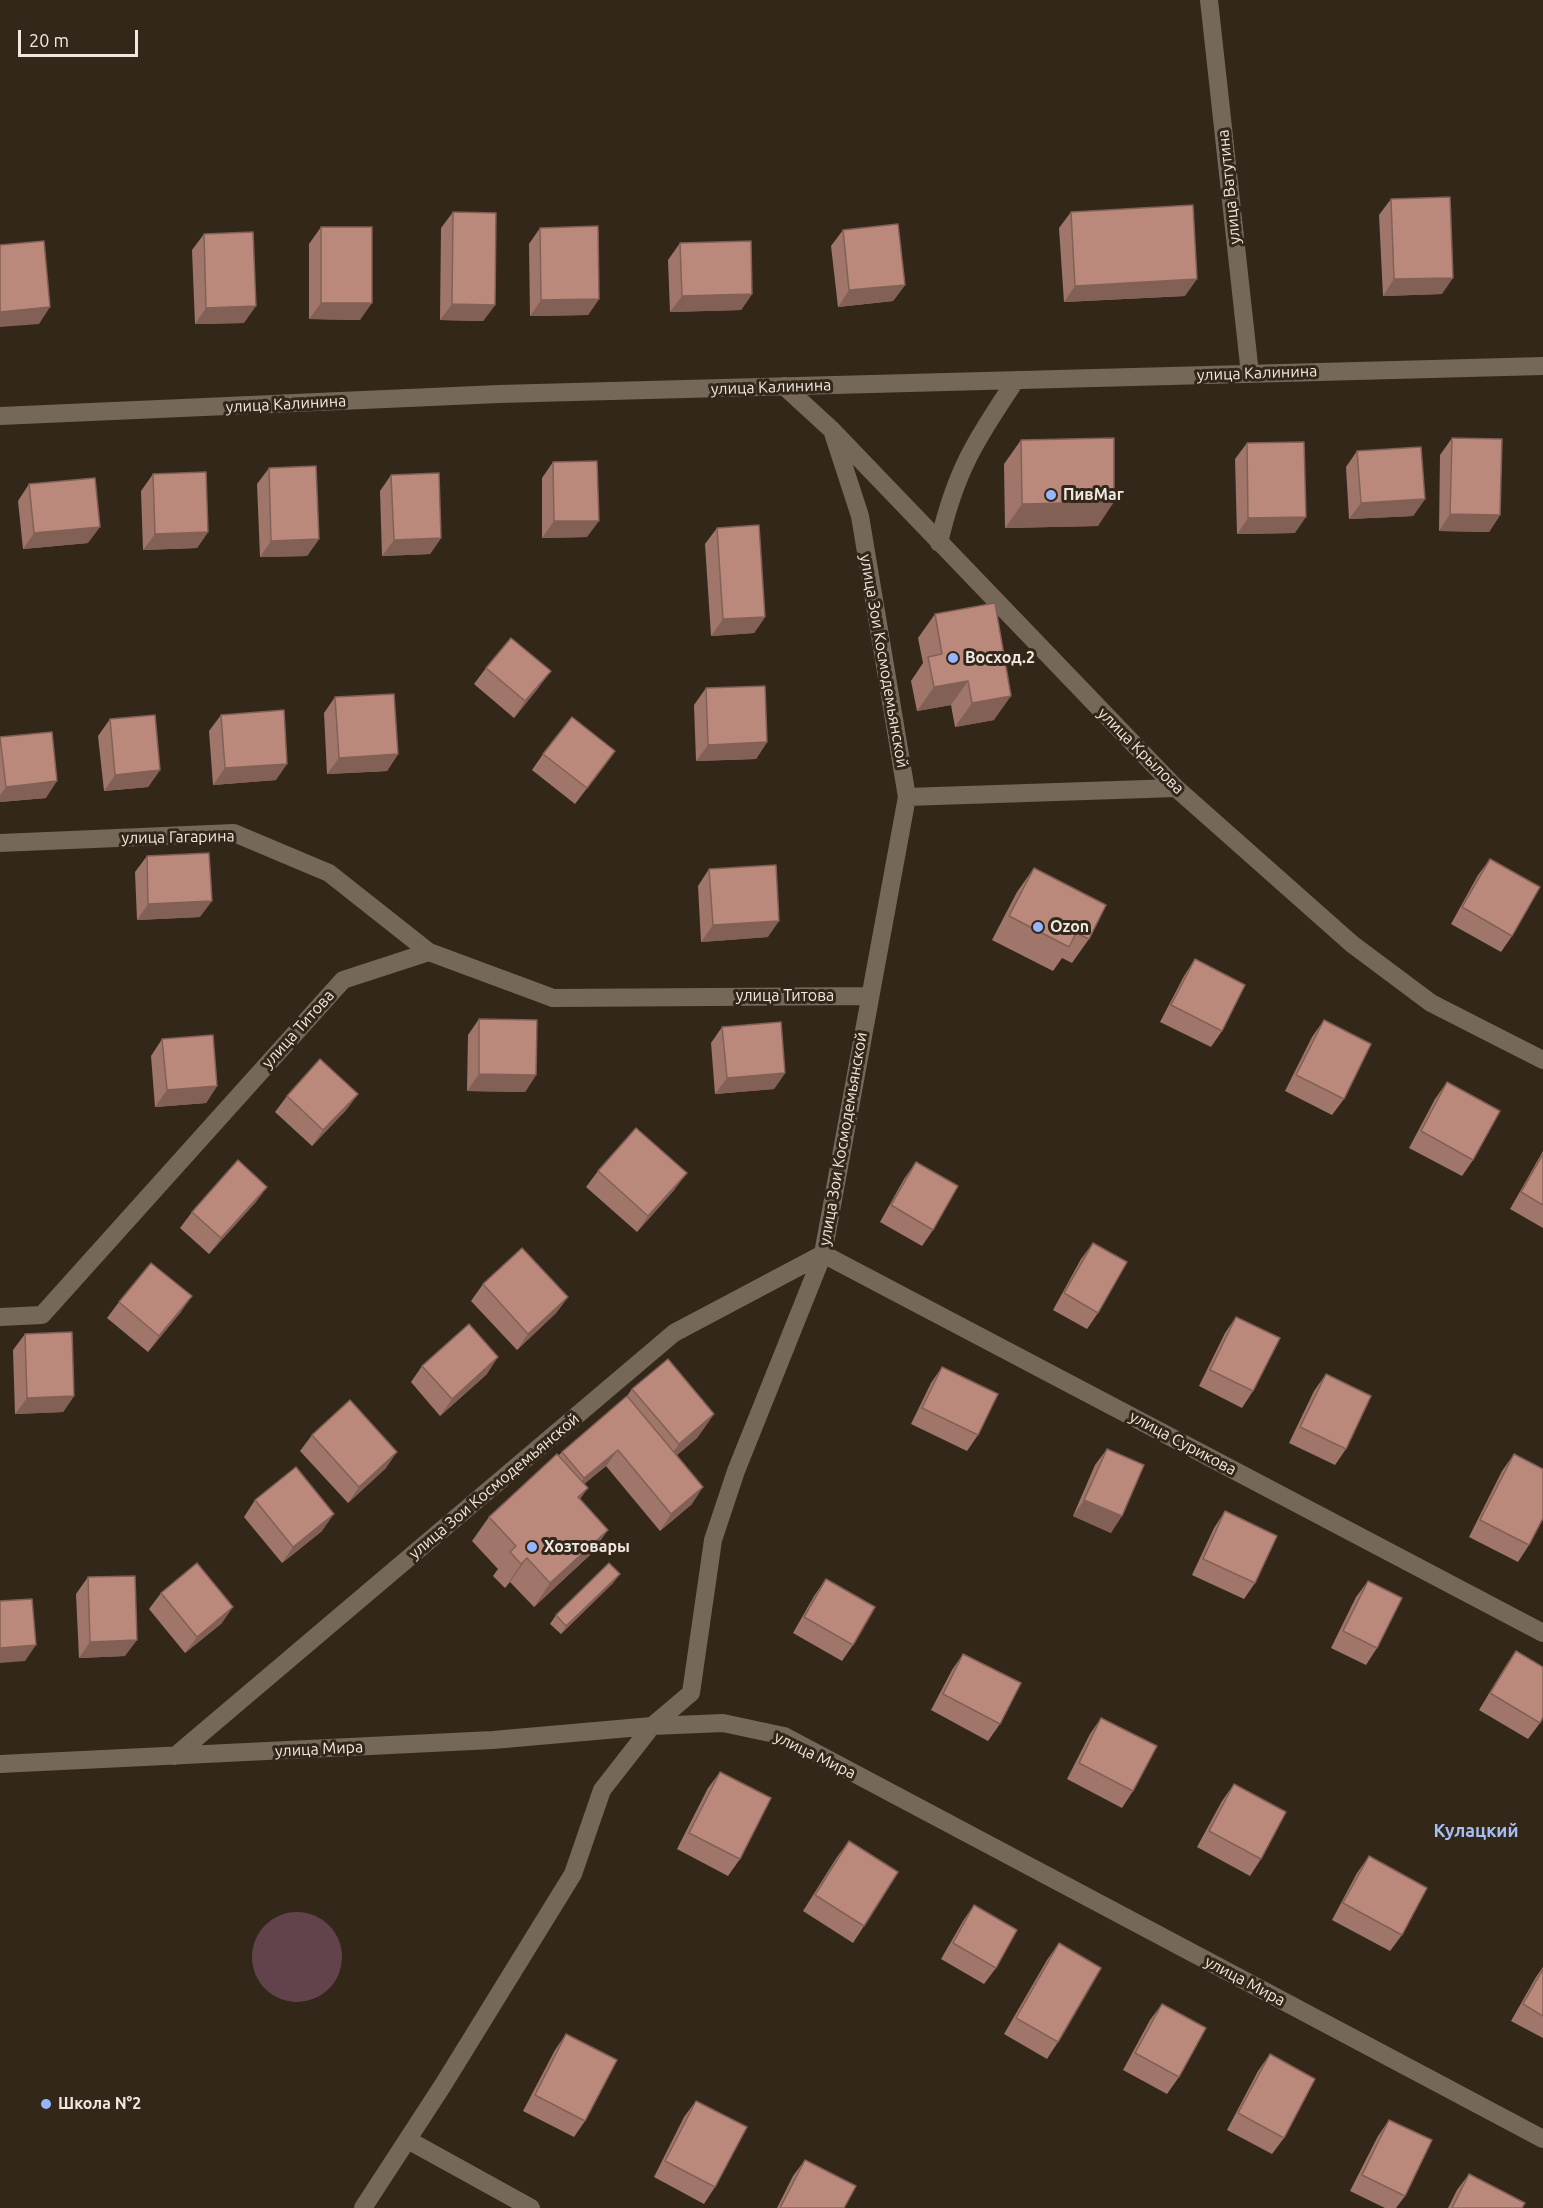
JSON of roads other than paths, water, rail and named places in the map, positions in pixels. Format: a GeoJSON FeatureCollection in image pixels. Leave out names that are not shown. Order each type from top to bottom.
{"type":"FeatureCollection","features":[{"type":"Feature","properties":{"kind":"street","name":"улица Ватутина"},"geometry":{"type":"LineString","coordinates":[[1209,0],[1250,374]]}},
{"type":"Feature","properties":{"kind":"street","name":"улица Калинина"},"geometry":{"type":"LineString","coordinates":[[0,416],[500,394],[1543,366]]}},
{"type":"Feature","properties":{"kind":"street"},"geometry":{"type":"LineString","coordinates":[[939,543],[958,476],[973,443],[1016,380]]}},
{"type":"Feature","properties":{"kind":"street","name":"улица Крылова"},"geometry":{"type":"LineString","coordinates":[[784,386],[832,430],[1176,788],[1352,944],[1431,1003],[1543,1060]]}},
{"type":"Feature","properties":{"kind":"street","name":"улица Зои Космодемьянской"},"geometry":{"type":"LineString","coordinates":[[175,1756],[674,1333],[823,1254],[907,796],[860,516],[832,430]]}},
{"type":"Feature","properties":{"kind":"street"},"geometry":{"type":"LineString","coordinates":[[907,796],[1176,788]]}},
{"type":"Feature","properties":{"kind":"street","name":"улица Гагарина"},"geometry":{"type":"LineString","coordinates":[[0,843],[234,832],[329,873],[429,952]]}},
{"type":"Feature","properties":{"kind":"street","name":"улица Титова"},"geometry":{"type":"LineString","coordinates":[[0,1317],[42,1315],[343,980],[429,952],[553,998],[869,996]]}},
{"type":"Feature","properties":{"kind":"street"},"geometry":{"type":"LineString","coordinates":[[363,2208],[408,2140],[573,1874],[602,1790],[652,1726],[691,1693],[713,1540],[736,1471],[823,1254]]}},
{"type":"Feature","properties":{"kind":"street","name":"улица Сурикова"},"geometry":{"type":"LineString","coordinates":[[823,1254],[1543,1633]]}},
{"type":"Feature","properties":{"kind":"street","name":"улица Мира"},"geometry":{"type":"LineString","coordinates":[[0,1764],[493,1740],[652,1726],[723,1723],[784,1736],[1543,2139]]}},
{"type":"Feature","properties":{"kind":"street"},"geometry":{"type":"LineString","coordinates":[[408,2140],[531,2208]]}},
{"type":"Feature","properties":{"kind":"place","name":"ПивМаг"},"geometry":{"type":"Point","coordinates":[1051,495]}},
{"type":"Feature","properties":{"kind":"place","name":"Восход.2"},"geometry":{"type":"Point","coordinates":[953,658]}},
{"type":"Feature","properties":{"kind":"place","name":"Ozon"},"geometry":{"type":"Point","coordinates":[1038,927]}},
{"type":"Feature","properties":{"kind":"place","name":"Хозтовары"},"geometry":{"type":"Point","coordinates":[532,1547]}},
{"type":"Feature","properties":{"kind":"place","name":"Школа N°2"},"geometry":{"type":"Point","coordinates":[46,2104]}},
{"type":"Feature","properties":{"kind":"district","name":"Кулацкий"},"geometry":{"type":"Point","coordinates":[1476,1831]}}]}
